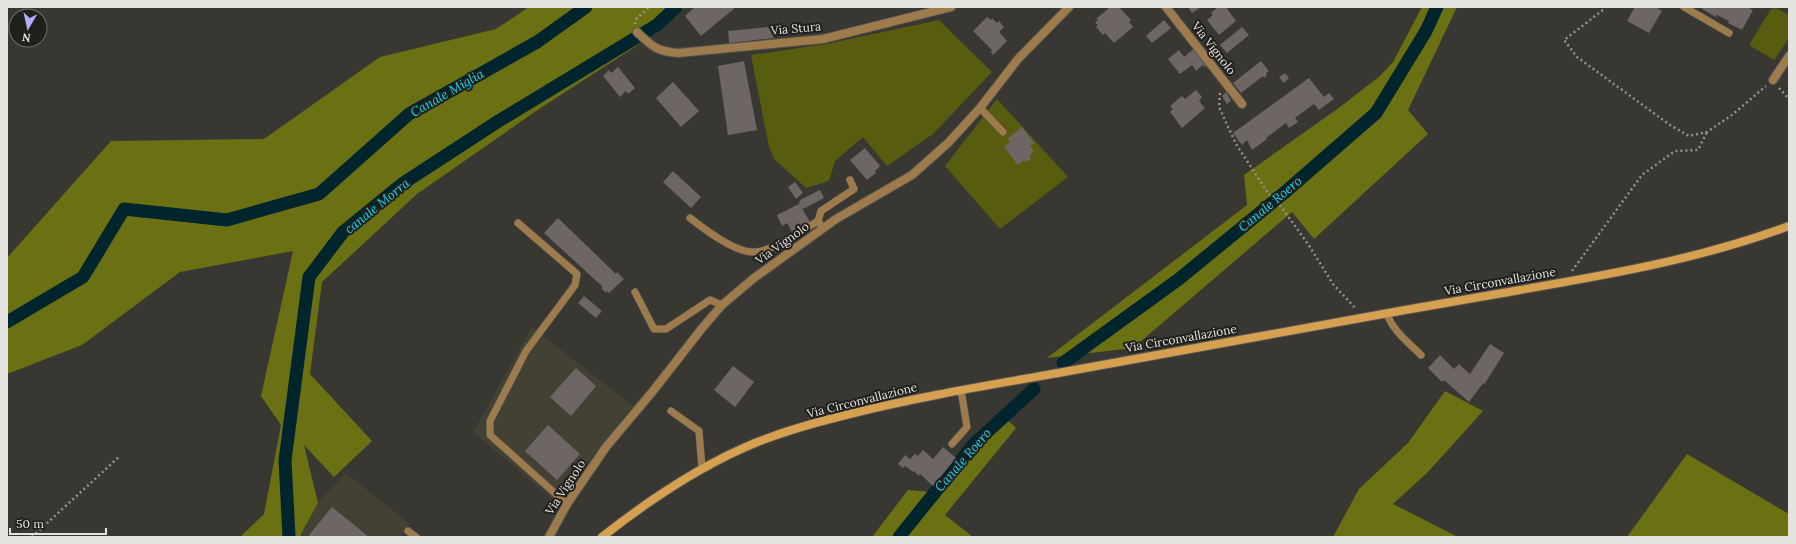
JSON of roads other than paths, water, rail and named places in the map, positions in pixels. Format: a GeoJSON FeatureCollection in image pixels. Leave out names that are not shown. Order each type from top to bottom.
{"type":"FeatureCollection","features":[{"type":"Feature","properties":{"kind":"main road","name":"Via Circonvallazione"},"geometry":{"type":"LineString","coordinates":[[602,537],[665,490],[702,468],[755,443],[800,427],[894,402],[1206,345],[1564,283],[1675,261],[1756,238],[1789,226]]}},
{"type":"Feature","properties":{"kind":"street","name":"Via Stura"},"geometry":{"type":"LineString","coordinates":[[637,32],[652,46],[662,51],[678,53],[823,38],[951,7]]}},
{"type":"Feature","properties":{"kind":"street","name":"Via Vignolo"},"geometry":{"type":"LineString","coordinates":[[548,537],[567,504],[606,447],[653,391],[703,327],[722,306],[754,278],[836,219],[912,175],[948,142],[980,108],[1018,59],[1069,7]]}},
{"type":"Feature","properties":{"kind":"street","name":"Via Vignolo"},"geometry":{"type":"LineString","coordinates":[[1166,7],[1242,104]]}},
{"type":"Feature","properties":{"kind":"street"},"geometry":{"type":"LineString","coordinates":[[1773,80],[1789,56]]}},
{"type":"Feature","properties":{"kind":"lane"},"geometry":{"type":"LineString","coordinates":[[1688,8],[1729,33]]}},
{"type":"Feature","properties":{"kind":"lane"},"geometry":{"type":"LineString","coordinates":[[980,108],[1003,132]]}},
{"type":"Feature","properties":{"kind":"lane"},"geometry":{"type":"LineString","coordinates":[[690,218],[712,235],[742,250],[754,252],[771,248],[818,221],[821,211],[854,190],[850,180]]}},
{"type":"Feature","properties":{"kind":"lane"},"geometry":{"type":"LineString","coordinates":[[818,221],[823,228]]}},
{"type":"Feature","properties":{"kind":"lane"},"geometry":{"type":"LineString","coordinates":[[518,223],[577,274],[575,285],[526,351],[490,421],[490,435],[567,504]]}},
{"type":"Feature","properties":{"kind":"lane"},"geometry":{"type":"LineString","coordinates":[[635,292],[654,329],[666,329],[710,300],[722,306]]}},
{"type":"Feature","properties":{"kind":"lane"},"geometry":{"type":"LineString","coordinates":[[1387,314],[1396,330],[1421,355]]}},
{"type":"Feature","properties":{"kind":"lane"},"geometry":{"type":"LineString","coordinates":[[952,444],[967,427],[961,390]]}},
{"type":"Feature","properties":{"kind":"lane"},"geometry":{"type":"LineString","coordinates":[[671,411],[699,431],[702,468]]}},
{"type":"Feature","properties":{"kind":"lane"},"geometry":{"type":"LineString","coordinates":[[408,531],[416,537]]}},
{"type":"Feature","properties":{"kind":"waterway","name":"Canale Miglia"},"geometry":{"type":"LineString","coordinates":[[7,322],[83,277],[124,209],[227,220],[319,194],[409,114],[537,42],[586,7]]}},
{"type":"Feature","properties":{"kind":"waterway","name":"canale Morra"},"geometry":{"type":"LineString","coordinates":[[289,537],[285,460],[309,277],[343,232],[402,184],[497,122],[657,25],[676,7]]}},
{"type":"Feature","properties":{"kind":"waterway","name":"Canale Roero"},"geometry":{"type":"LineString","coordinates":[[1063,363],[1179,279],[1284,193],[1376,113],[1426,31],[1437,7]]}},
{"type":"Feature","properties":{"kind":"waterway","name":"Canale Roero"},"geometry":{"type":"LineString","coordinates":[[899,537],[974,444],[1034,389]]}}]}
